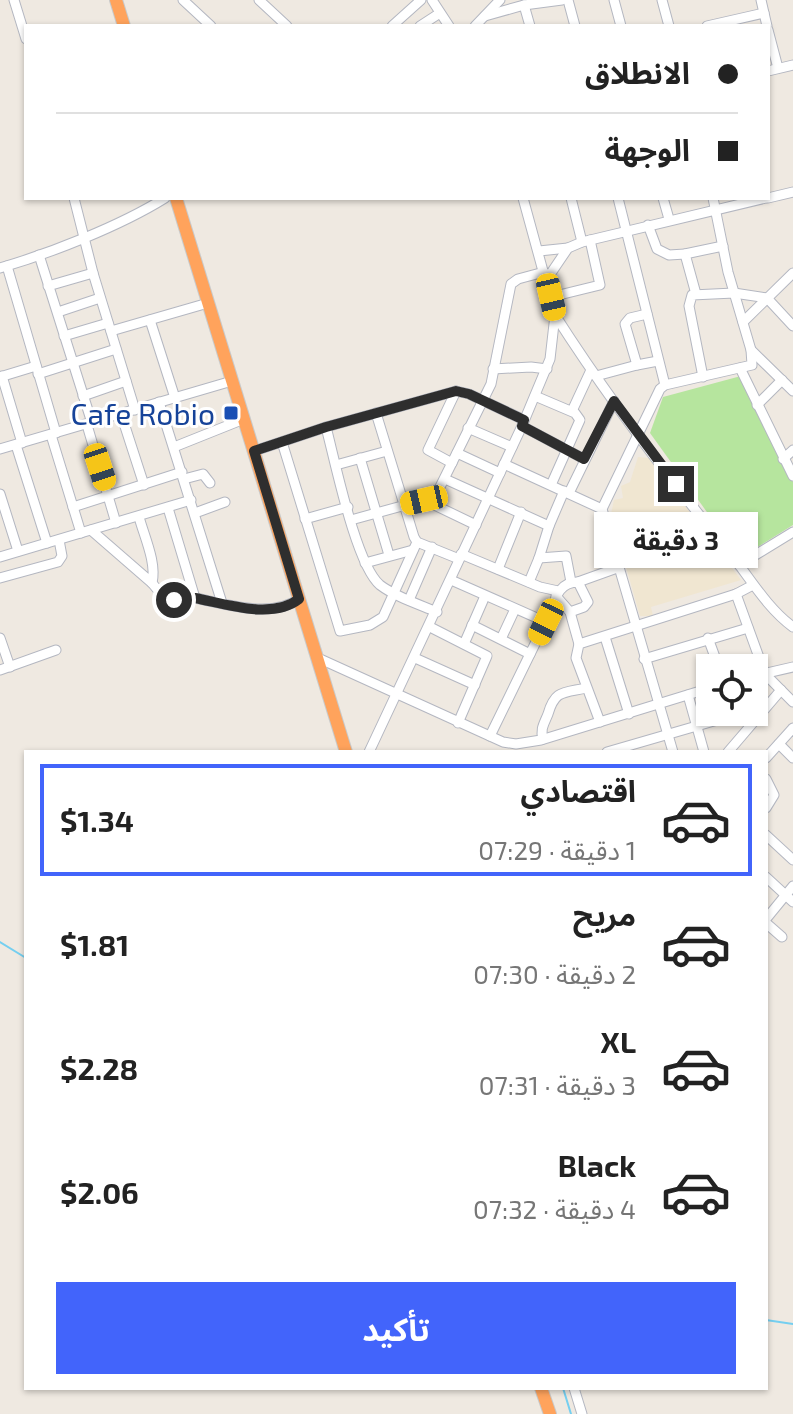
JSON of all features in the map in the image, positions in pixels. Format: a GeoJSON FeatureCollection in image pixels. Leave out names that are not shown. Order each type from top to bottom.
{"type":"FeatureCollection","features":[{"type":"Feature","properties":{"kind":"highway"},"geometry":{"type":"LineString","coordinates":[[116,0],[123,24]]}},
{"type":"Feature","properties":{"kind":"highway"},"geometry":{"type":"LineString","coordinates":[[177,200],[345,750]]}},
{"type":"Feature","properties":{"kind":"highway"},"geometry":{"type":"LineString","coordinates":[[542,1390],[550,1414]]}},
{"type":"Feature","properties":{"kind":"highway"},"geometry":{"type":"LineString","coordinates":[[551,1390],[558,1414]]}},
{"type":"Feature","properties":{"kind":"street"},"geometry":{"type":"LineString","coordinates":[[14,0],[24,32]]}},
{"type":"Feature","properties":{"kind":"street"},"geometry":{"type":"LineString","coordinates":[[183,0],[209,24]]}},
{"type":"Feature","properties":{"kind":"street"},"geometry":{"type":"LineString","coordinates":[[259,0],[285,24]]}},
{"type":"Feature","properties":{"kind":"street"},"geometry":{"type":"LineString","coordinates":[[394,24],[421,0]]}},
{"type":"Feature","properties":{"kind":"street"},"geometry":{"type":"LineString","coordinates":[[432,0],[448,24]]}},
{"type":"Feature","properties":{"kind":"street"},"geometry":{"type":"LineString","coordinates":[[479,23],[500,0]]}},
{"type":"Feature","properties":{"kind":"street"},"geometry":{"type":"LineString","coordinates":[[479,23],[509,4],[562,0]]}},
{"type":"Feature","properties":{"kind":"street"},"geometry":{"type":"LineString","coordinates":[[568,0],[574,24]]}},
{"type":"Feature","properties":{"kind":"street"},"geometry":{"type":"LineString","coordinates":[[614,0],[620,24]]}},
{"type":"Feature","properties":{"kind":"street"},"geometry":{"type":"LineString","coordinates":[[662,0],[668,24]]}},
{"type":"Feature","properties":{"kind":"street"},"geometry":{"type":"LineString","coordinates":[[761,0],[767,24]]}},
{"type":"Feature","properties":{"kind":"street"},"geometry":{"type":"LineString","coordinates":[[524,5],[529,24]]}},
{"type":"Feature","properties":{"kind":"street"},"geometry":{"type":"LineString","coordinates":[[423,24],[440,13]]}},
{"type":"Feature","properties":{"kind":"street"},"geometry":{"type":"LineString","coordinates":[[716,24],[764,13]]}},
{"type":"Feature","properties":{"kind":"street"},"geometry":{"type":"LineString","coordinates":[[770,45],[773,70],[793,65]]}},
{"type":"Feature","properties":{"kind":"street"},"geometry":{"type":"LineString","coordinates":[[770,197],[793,192]]}},
{"type":"Feature","properties":{"kind":"street"},"geometry":{"type":"LineString","coordinates":[[74,200],[100,298],[135,410]]}},
{"type":"Feature","properties":{"kind":"street"},"geometry":{"type":"LineString","coordinates":[[162,200],[137,214],[3,267],[37,370],[73,507],[86,532],[152,583],[166,598],[184,601],[195,598],[268,610],[295,603],[299,599]]}},
{"type":"Feature","properties":{"kind":"street"},"geometry":{"type":"LineString","coordinates":[[370,750],[437,612],[547,369],[554,343],[555,315],[524,200]]}},
{"type":"Feature","properties":{"kind":"street"},"geometry":{"type":"LineString","coordinates":[[551,297],[600,285],[572,200]]}},
{"type":"Feature","properties":{"kind":"street"},"geometry":{"type":"LineString","coordinates":[[618,200],[665,385]]}},
{"type":"Feature","properties":{"kind":"street"},"geometry":{"type":"LineString","coordinates":[[664,200],[669,219]]}},
{"type":"Feature","properties":{"kind":"street"},"geometry":{"type":"LineString","coordinates":[[714,200],[734,293],[751,350],[752,365]]}},
{"type":"Feature","properties":{"kind":"street"},"geometry":{"type":"LineString","coordinates":[[539,251],[568,248],[669,219],[758,200]]}},
{"type":"Feature","properties":{"kind":"street"},"geometry":{"type":"LineString","coordinates":[[648,225],[657,249],[669,255],[723,246]]}},
{"type":"Feature","properties":{"kind":"street"},"geometry":{"type":"LineString","coordinates":[[351,520],[435,495],[491,384],[511,284],[518,279],[546,275],[568,248]]}},
{"type":"Feature","properties":{"kind":"street"},"geometry":{"type":"LineString","coordinates":[[685,254],[696,294]]}},
{"type":"Feature","properties":{"kind":"street"},"geometry":{"type":"LineString","coordinates":[[39,255],[83,396],[116,523]]}},
{"type":"Feature","properties":{"kind":"street"},"geometry":{"type":"LineString","coordinates":[[48,286],[93,273]]}},
{"type":"Feature","properties":{"kind":"street"},"geometry":{"type":"LineString","coordinates":[[743,322],[791,278]]}},
{"type":"Feature","properties":{"kind":"street"},"geometry":{"type":"LineString","coordinates":[[703,377],[689,306],[690,298],[696,294],[734,293],[767,298],[793,326]]}},
{"type":"Feature","properties":{"kind":"street"},"geometry":{"type":"LineString","coordinates":[[58,312],[100,298]]}},
{"type":"Feature","properties":{"kind":"street"},"geometry":{"type":"LineString","coordinates":[[64,336],[150,320],[208,303]]}},
{"type":"Feature","properties":{"kind":"street"},"geometry":{"type":"LineString","coordinates":[[637,365],[626,321],[647,314]]}},
{"type":"Feature","properties":{"kind":"street"},"geometry":{"type":"LineString","coordinates":[[555,315],[593,373],[753,585],[793,627]]}},
{"type":"Feature","properties":{"kind":"street"},"geometry":{"type":"LineString","coordinates":[[150,320],[175,398]]}},
{"type":"Feature","properties":{"kind":"street"},"geometry":{"type":"LineString","coordinates":[[47,543],[1,376],[72,363],[116,349]]}},
{"type":"Feature","properties":{"kind":"street"},"geometry":{"type":"LineString","coordinates":[[751,350],[793,391]]}},
{"type":"Feature","properties":{"kind":"street"},"geometry":{"type":"LineString","coordinates":[[593,373],[658,361]]}},
{"type":"Feature","properties":{"kind":"street"},"geometry":{"type":"LineString","coordinates":[[672,750],[602,509],[660,389],[665,385],[766,362]]}},
{"type":"Feature","properties":{"kind":"street"},"geometry":{"type":"LineString","coordinates":[[740,368],[793,476]]}},
{"type":"Feature","properties":{"kind":"street"},"geometry":{"type":"LineString","coordinates":[[493,369],[547,369]]}},
{"type":"Feature","properties":{"kind":"street"},"geometry":{"type":"LineString","coordinates":[[572,411],[593,373]]}},
{"type":"Feature","properties":{"kind":"street"},"geometry":{"type":"LineString","coordinates":[[757,405],[782,380]]}},
{"type":"Feature","properties":{"kind":"street"},"geometry":{"type":"LineString","coordinates":[[83,396],[126,381]]}},
{"type":"Feature","properties":{"kind":"street"},"geometry":{"type":"LineString","coordinates":[[0,449],[232,381]]}},
{"type":"Feature","properties":{"kind":"street"},"geometry":{"type":"LineString","coordinates":[[456,391],[428,450],[502,468],[551,485],[602,509]]}},
{"type":"Feature","properties":{"kind":"street"},"geometry":{"type":"LineString","coordinates":[[254,451],[326,427],[456,391],[483,400],[584,459]]}},
{"type":"Feature","properties":{"kind":"street"},"geometry":{"type":"LineString","coordinates":[[535,396],[572,411],[580,420],[551,485]]}},
{"type":"Feature","properties":{"kind":"street"},"geometry":{"type":"LineString","coordinates":[[529,582],[549,526],[614,401]]}},
{"type":"Feature","properties":{"kind":"street"},"geometry":{"type":"LineString","coordinates":[[159,402],[222,603]]}},
{"type":"Feature","properties":{"kind":"street"},"geometry":{"type":"LineString","coordinates":[[282,442],[338,629],[344,632],[356,629],[379,621],[415,546],[376,413]]}},
{"type":"Feature","properties":{"kind":"street"},"geometry":{"type":"LineString","coordinates":[[121,414],[144,485]]}},
{"type":"Feature","properties":{"kind":"street"},"geometry":{"type":"LineString","coordinates":[[174,447],[244,419]]}},
{"type":"Feature","properties":{"kind":"street"},"geometry":{"type":"LineString","coordinates":[[326,427],[365,563],[378,582],[437,612]]}},
{"type":"Feature","properties":{"kind":"street"},"geometry":{"type":"LineString","coordinates":[[468,428],[512,447]]}},
{"type":"Feature","properties":{"kind":"street"},"geometry":{"type":"LineString","coordinates":[[783,459],[793,450]]}},
{"type":"Feature","properties":{"kind":"street"},"geometry":{"type":"LineString","coordinates":[[336,465],[387,451]]}},
{"type":"Feature","properties":{"kind":"street"},"geometry":{"type":"LineString","coordinates":[[360,458],[389,555]]}},
{"type":"Feature","properties":{"kind":"street"},"geometry":{"type":"LineString","coordinates":[[73,507],[183,476],[203,474],[210,483]]}},
{"type":"Feature","properties":{"kind":"street"},"geometry":{"type":"LineString","coordinates":[[445,479],[549,526]]}},
{"type":"Feature","properties":{"kind":"street"},"geometry":{"type":"LineString","coordinates":[[0,494],[4,516],[18,551]]}},
{"type":"Feature","properties":{"kind":"street"},"geometry":{"type":"LineString","coordinates":[[0,557],[191,500]]}},
{"type":"Feature","properties":{"kind":"street"},"geometry":{"type":"LineString","coordinates":[[424,500],[476,525]]}},
{"type":"Feature","properties":{"kind":"street"},"geometry":{"type":"LineString","coordinates":[[195,513],[225,502]]}},
{"type":"Feature","properties":{"kind":"street"},"geometry":{"type":"LineString","coordinates":[[305,519],[348,507]]}},
{"type":"Feature","properties":{"kind":"street"},"geometry":{"type":"LineString","coordinates":[[168,508],[195,598]]}},
{"type":"Feature","properties":{"kind":"street"},"geometry":{"type":"LineString","coordinates":[[498,569],[521,512]]}},
{"type":"Feature","properties":{"kind":"street"},"geometry":{"type":"LineString","coordinates":[[139,517],[150,554],[154,575],[152,583]]}},
{"type":"Feature","properties":{"kind":"street"},"geometry":{"type":"LineString","coordinates":[[739,565],[793,532]]}},
{"type":"Feature","properties":{"kind":"street"},"geometry":{"type":"LineString","coordinates":[[0,578],[58,562],[62,556],[59,540]]}},
{"type":"Feature","properties":{"kind":"street"},"geometry":{"type":"LineString","coordinates":[[365,563],[415,546],[432,547],[498,569],[557,594],[570,612],[579,644],[576,658],[600,722]]}},
{"type":"Feature","properties":{"kind":"street"},"geometry":{"type":"LineString","coordinates":[[409,600],[432,547]]}},
{"type":"Feature","properties":{"kind":"street"},"geometry":{"type":"LineString","coordinates":[[539,558],[566,556],[574,582],[588,602],[584,607],[570,612]]}},
{"type":"Feature","properties":{"kind":"street"},"geometry":{"type":"LineString","coordinates":[[490,736],[557,594],[574,582],[617,568]]}},
{"type":"Feature","properties":{"kind":"street"},"geometry":{"type":"LineString","coordinates":[[451,580],[546,622]]}},
{"type":"Feature","properties":{"kind":"street"},"geometry":{"type":"LineString","coordinates":[[579,644],[736,594],[753,585]]}},
{"type":"Feature","properties":{"kind":"street"},"geometry":{"type":"LineString","coordinates":[[736,594],[754,654]]}},
{"type":"Feature","properties":{"kind":"street"},"geometry":{"type":"LineString","coordinates":[[464,644],[485,596]]}},
{"type":"Feature","properties":{"kind":"street"},"geometry":{"type":"LineString","coordinates":[[501,639],[515,609]]}},
{"type":"Feature","properties":{"kind":"street"},"geometry":{"type":"LineString","coordinates":[[472,625],[530,654]]}},
{"type":"Feature","properties":{"kind":"street"},"geometry":{"type":"LineString","coordinates":[[430,627],[487,656],[458,723]]}},
{"type":"Feature","properties":{"kind":"street"},"geometry":{"type":"LineString","coordinates":[[644,659],[748,628]]}},
{"type":"Feature","properties":{"kind":"street"},"geometry":{"type":"LineString","coordinates":[[605,637],[629,714]]}},
{"type":"Feature","properties":{"kind":"street"},"geometry":{"type":"LineString","coordinates":[[0,638],[5,668],[56,650]]}},
{"type":"Feature","properties":{"kind":"street"},"geometry":{"type":"LineString","coordinates":[[708,638],[714,654]]}},
{"type":"Feature","properties":{"kind":"street"},"geometry":{"type":"LineString","coordinates":[[318,658],[458,723],[516,744],[543,739],[696,692]]}},
{"type":"Feature","properties":{"kind":"street"},"geometry":{"type":"LineString","coordinates":[[415,658],[475,685]]}},
{"type":"Feature","properties":{"kind":"street"},"geometry":{"type":"LineString","coordinates":[[768,673],[793,667]]}},
{"type":"Feature","properties":{"kind":"street"},"geometry":{"type":"LineString","coordinates":[[768,681],[793,702]]}},
{"type":"Feature","properties":{"kind":"street"},"geometry":{"type":"LineString","coordinates":[[543,739],[542,728],[551,700],[559,694],[586,688]]}},
{"type":"Feature","properties":{"kind":"street"},"geometry":{"type":"LineString","coordinates":[[768,701],[781,690]]}},
{"type":"Feature","properties":{"kind":"street"},"geometry":{"type":"LineString","coordinates":[[688,695],[696,723]]}},
{"type":"Feature","properties":{"kind":"street"},"geometry":{"type":"LineString","coordinates":[[614,750],[697,726],[703,750]]}},
{"type":"Feature","properties":{"kind":"street"},"geometry":{"type":"LineString","coordinates":[[734,750],[749,726]]}},
{"type":"Feature","properties":{"kind":"street"},"geometry":{"type":"LineString","coordinates":[[768,756],[793,728]]}},
{"type":"Feature","properties":{"kind":"street"},"geometry":{"type":"LineString","coordinates":[[779,744],[793,758]]}},
{"type":"Feature","properties":{"kind":"street"},"geometry":{"type":"LineString","coordinates":[[768,783],[774,795],[768,806]]}},
{"type":"Feature","properties":{"kind":"street"},"geometry":{"type":"LineString","coordinates":[[768,837],[793,860]]}},
{"type":"Feature","properties":{"kind":"street"},"geometry":{"type":"LineString","coordinates":[[768,878],[790,894],[768,919]]}},
{"type":"Feature","properties":{"kind":"street"},"geometry":{"type":"LineString","coordinates":[[768,923],[782,937]]}},
{"type":"Feature","properties":{"kind":"street"},"geometry":{"type":"LineString","coordinates":[[575,1390],[582,1414]]}},
{"type":"Feature","properties":{"kind":"shaded area"},"geometry":{"type":"Polygon","coordinates":[[[638,457],[649,458],[741,580],[651,607],[653,616],[640,616],[611,514],[614,500],[623,498],[621,486],[630,482],[638,457]]]}},
{"type":"Feature","properties":{"kind":"green space"},"geometry":{"type":"Polygon","coordinates":[[[741,376],[793,482],[793,525],[740,558],[650,433],[663,397],[741,376]]]}},
{"type":"Feature","properties":{"kind":"waterway"},"geometry":{"type":"LineString","coordinates":[[0,942],[24,957]]}},
{"type":"Feature","properties":{"kind":"waterway"},"geometry":{"type":"LineString","coordinates":[[768,1320],[793,1324]]}},
{"type":"Feature","properties":{"kind":"waterway"},"geometry":{"type":"LineString","coordinates":[[564,1390],[571,1414]]}},
{"type":"Feature","properties":{"kind":"place","name":"Cafe Robio"},"geometry":{"type":"Point","coordinates":[231,413]}},
{"type":"Feature","properties":{"kind":"route"},"geometry":{"type":"LineString","coordinates":[[174,600],[195,598],[268,610],[295,603],[299,599],[254,451],[326,427],[456,391],[524,420],[522,426],[584,459],[614,401],[676,484]]}}]}
